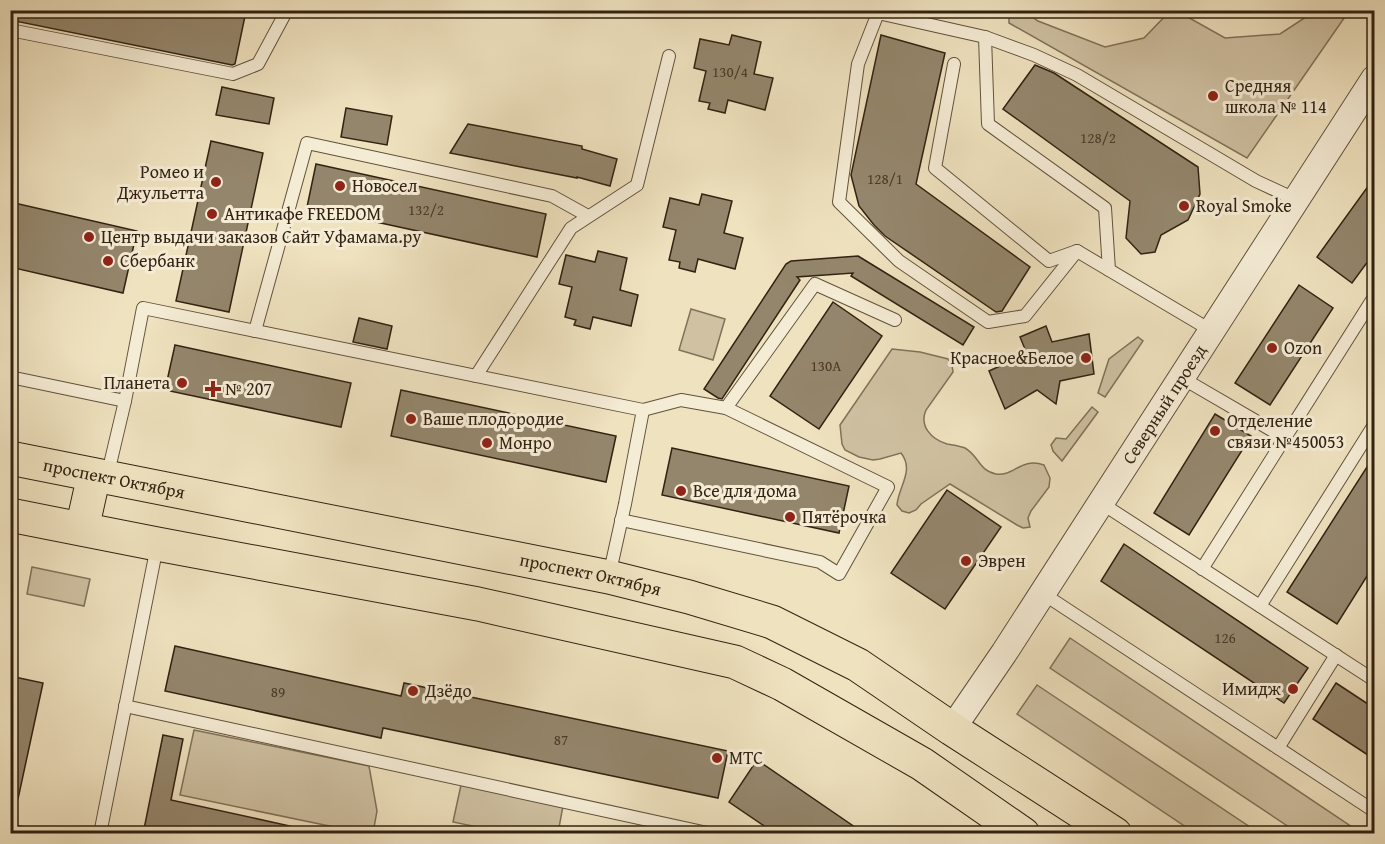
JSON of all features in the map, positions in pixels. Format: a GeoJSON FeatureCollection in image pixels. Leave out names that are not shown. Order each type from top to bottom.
{"type":"FeatureCollection","features":[{"type":"Feature","properties":{"kind":"main road","name":"проспект Октября"},"geometry":{"type":"LineString","coordinates":[[10,458],[609,577],[689,597],[772,622],[858,665],[952,729],[1115,834]]}},
{"type":"Feature","properties":{"kind":"main road"},"geometry":{"type":"LineString","coordinates":[[82,529],[100,476]]}},
{"type":"Feature","properties":{"kind":"main road"},"geometry":{"type":"LineString","coordinates":[[10,515],[478,604],[735,663],[791,689],[921,764],[1023,834]]}},
{"type":"Feature","properties":{"kind":"street","name":"Северный проезд"},"geometry":{"type":"LineString","coordinates":[[952,729],[1101,503],[1374,79]]}},
{"type":"Feature","properties":{"kind":"lane"},"geometry":{"type":"LineString","coordinates":[[10,30],[233,74],[258,64],[287,10]]}},
{"type":"Feature","properties":{"kind":"lane"},"geometry":{"type":"LineString","coordinates":[[1077,251],[1025,316],[988,322],[899,261],[839,202],[858,64],[878,13],[985,37],[1034,55],[1077,75],[1256,182],[1297,200]]}},
{"type":"Feature","properties":{"kind":"lane"},"geometry":{"type":"LineString","coordinates":[[985,37],[988,124],[1106,208],[1109,270]]}},
{"type":"Feature","properties":{"kind":"lane"},"geometry":{"type":"LineString","coordinates":[[476,376],[571,228],[637,185],[669,56]]}},
{"type":"Feature","properties":{"kind":"lane"},"geometry":{"type":"LineString","coordinates":[[954,64],[935,168],[1049,261],[1077,251]]}},
{"type":"Feature","properties":{"kind":"lane"},"geometry":{"type":"LineString","coordinates":[[255,331],[307,143],[552,196],[588,216]]}},
{"type":"Feature","properties":{"kind":"lane"},"geometry":{"type":"LineString","coordinates":[[1077,251],[1212,331]]}},
{"type":"Feature","properties":{"kind":"lane"},"geometry":{"type":"LineString","coordinates":[[726,408],[814,284],[896,320]]}},
{"type":"Feature","properties":{"kind":"lane"},"geometry":{"type":"LineString","coordinates":[[1202,569],[1374,297]]}},
{"type":"Feature","properties":{"kind":"lane"},"geometry":{"type":"LineString","coordinates":[[100,476],[126,401],[143,308],[643,410],[681,400],[726,408],[888,487],[839,574],[820,562],[621,520]]}},
{"type":"Feature","properties":{"kind":"lane"},"geometry":{"type":"LineString","coordinates":[[10,377],[126,401]]}},
{"type":"Feature","properties":{"kind":"lane"},"geometry":{"type":"LineString","coordinates":[[1182,378],[1285,438]]}},
{"type":"Feature","properties":{"kind":"lane"},"geometry":{"type":"LineString","coordinates":[[609,577],[643,410]]}},
{"type":"Feature","properties":{"kind":"lane"},"geometry":{"type":"LineString","coordinates":[[1260,606],[1374,424]]}},
{"type":"Feature","properties":{"kind":"lane"},"geometry":{"type":"LineString","coordinates":[[1101,503],[1374,680]]}},
{"type":"Feature","properties":{"kind":"lane"},"geometry":{"type":"LineString","coordinates":[[100,834],[157,544]]}},
{"type":"Feature","properties":{"kind":"lane"},"geometry":{"type":"LineString","coordinates":[[1042,593],[1374,811]]}},
{"type":"Feature","properties":{"kind":"lane"},"geometry":{"type":"LineString","coordinates":[[1278,748],[1336,655]]}},
{"type":"Feature","properties":{"kind":"lane"},"geometry":{"type":"LineString","coordinates":[[125,706],[712,834]]}},
{"type":"Feature","properties":{"kind":"lane"},"geometry":{"type":"LineString","coordinates":[[10,830],[28,834]]}},
{"type":"Feature","properties":{"kind":"shaded area","name":"Средняя школа № 114"},"geometry":{"type":"Polygon","coordinates":[[[1009,11],[1026,11],[1038,21],[1105,47],[1144,38],[1170,11],[1177,11],[1225,38],[1280,34],[1315,11],[1349,11],[1247,158],[1009,23],[1009,11]]]}},
{"type":"Feature","properties":{"kind":"shaded area"},"geometry":{"type":"Polygon","coordinates":[[[691,309],[725,319],[713,360],[679,350],[691,309]]]}},
{"type":"Feature","properties":{"kind":"shaded area"},"geometry":{"type":"Polygon","coordinates":[[[1138,337],[1143,341],[1105,397],[1098,393],[1109,359],[1138,337]]]}},
{"type":"Feature","properties":{"kind":"shaded area"},"geometry":{"type":"Polygon","coordinates":[[[892,349],[920,352],[948,359],[952,365],[953,372],[924,416],[925,426],[936,439],[965,448],[982,467],[996,474],[1007,473],[1029,463],[1044,465],[1050,478],[1049,487],[1031,511],[1028,518],[1030,527],[1023,528],[1017,525],[950,484],[916,510],[909,513],[902,511],[897,505],[906,473],[905,460],[901,453],[873,460],[859,457],[845,450],[840,425],[892,349]]]}},
{"type":"Feature","properties":{"kind":"shaded area"},"geometry":{"type":"Polygon","coordinates":[[[1092,407],[1098,412],[1062,461],[1051,445],[1056,438],[1066,439],[1092,407]]]}},
{"type":"Feature","properties":{"kind":"shaded area"},"geometry":{"type":"Polygon","coordinates":[[[32,567],[90,579],[84,606],[27,594],[32,567]]]}},
{"type":"Feature","properties":{"kind":"shaded area"},"geometry":{"type":"Polygon","coordinates":[[[1070,638],[1361,833],[1298,833],[1050,668],[1070,638]]]}},
{"type":"Feature","properties":{"kind":"shaded area"},"geometry":{"type":"Polygon","coordinates":[[[1037,685],[1259,833],[1195,833],[1017,714],[1037,685]]]}},
{"type":"Feature","properties":{"kind":"shaded area"},"geometry":{"type":"Polygon","coordinates":[[[194,730],[369,766],[377,811],[373,833],[363,833],[180,795],[194,730]]]}},
{"type":"Feature","properties":{"kind":"shaded area"},"geometry":{"type":"Polygon","coordinates":[[[461,785],[563,806],[558,833],[492,833],[492,830],[453,822],[461,785]]]}},
{"type":"Feature","properties":{"kind":"building"},"geometry":{"type":"Polygon","coordinates":[[[10,10],[217,10],[245,16],[235,64],[232,65],[10,20],[10,10]]]}},
{"type":"Feature","properties":{"kind":"building"},"geometry":{"type":"Polygon","coordinates":[[[732,35],[761,42],[754,74],[773,78],[765,110],[728,100],[725,113],[708,109],[710,103],[699,101],[706,71],[694,68],[700,39],[729,45],[732,35]]]}},
{"type":"Feature","properties":{"kind":"building"},"geometry":{"type":"Polygon","coordinates":[[[881,35],[945,53],[916,184],[1030,267],[1002,311],[996,312],[885,236],[859,206],[851,175],[881,35]]]}},
{"type":"Feature","properties":{"kind":"building"},"geometry":{"type":"Polygon","coordinates":[[[1035,65],[1054,73],[1198,167],[1200,194],[1188,220],[1161,235],[1155,252],[1141,254],[1126,238],[1130,201],[1003,109],[1035,65]]]}},
{"type":"Feature","properties":{"kind":"building"},"geometry":{"type":"Polygon","coordinates":[[[222,87],[274,98],[269,124],[216,115],[222,87]]]}},
{"type":"Feature","properties":{"kind":"building"},"geometry":{"type":"Polygon","coordinates":[[[346,108],[392,116],[387,145],[341,137],[346,108]]]}},
{"type":"Feature","properties":{"kind":"building"},"geometry":{"type":"Polygon","coordinates":[[[468,124],[582,146],[582,149],[617,159],[610,186],[577,177],[450,153],[468,124]]]}},
{"type":"Feature","properties":{"kind":"building"},"geometry":{"type":"Polygon","coordinates":[[[211,141],[263,153],[229,312],[176,301],[211,141]]]}},
{"type":"Feature","properties":{"kind":"building"},"geometry":{"type":"Polygon","coordinates":[[[316,164],[546,214],[537,257],[307,207],[316,164]]]}},
{"type":"Feature","properties":{"kind":"building"},"geometry":{"type":"Polygon","coordinates":[[[1374,178],[1374,253],[1352,283],[1317,257],[1374,178]]]}},
{"type":"Feature","properties":{"kind":"building"},"geometry":{"type":"Polygon","coordinates":[[[702,194],[732,201],[724,233],[743,238],[735,269],[698,259],[695,272],[679,268],[680,262],[669,260],[676,230],[663,227],[670,198],[699,205],[702,194]]]}},
{"type":"Feature","properties":{"kind":"building"},"geometry":{"type":"Polygon","coordinates":[[[10,202],[137,231],[123,293],[10,267],[10,202]]]}},
{"type":"Feature","properties":{"kind":"building"},"geometry":{"type":"Polygon","coordinates":[[[598,251],[627,258],[620,290],[638,295],[631,326],[593,317],[590,329],[574,325],[576,320],[565,317],[572,287],[559,284],[566,255],[595,262],[598,251]]]}},
{"type":"Feature","properties":{"kind":"building"},"geometry":{"type":"Polygon","coordinates":[[[858,256],[974,327],[963,345],[851,276],[853,273],[797,277],[800,280],[722,399],[704,389],[786,264],[791,261],[858,256]]]}},
{"type":"Feature","properties":{"kind":"building"},"geometry":{"type":"Polygon","coordinates":[[[1299,285],[1333,308],[1270,405],[1235,383],[1299,285]]]}},
{"type":"Feature","properties":{"kind":"building"},"geometry":{"type":"Polygon","coordinates":[[[833,302],[882,336],[819,429],[770,396],[833,302]]]}},
{"type":"Feature","properties":{"kind":"building"},"geometry":{"type":"Polygon","coordinates":[[[359,318],[392,326],[387,349],[353,342],[359,318]]]}},
{"type":"Feature","properties":{"kind":"building"},"geometry":{"type":"Polygon","coordinates":[[[1046,326],[1052,342],[1089,334],[1094,374],[1060,381],[1056,404],[1037,390],[1005,409],[989,371],[1027,354],[1020,337],[1046,326]]]}},
{"type":"Feature","properties":{"kind":"building"},"geometry":{"type":"Polygon","coordinates":[[[175,345],[351,383],[341,427],[165,390],[175,345]]]}},
{"type":"Feature","properties":{"kind":"building"},"geometry":{"type":"Polygon","coordinates":[[[401,390],[616,436],[606,482],[391,436],[401,390]]]}},
{"type":"Feature","properties":{"kind":"building"},"geometry":{"type":"Polygon","coordinates":[[[1215,414],[1251,436],[1189,535],[1154,513],[1215,414]]]}},
{"type":"Feature","properties":{"kind":"building"},"geometry":{"type":"Polygon","coordinates":[[[672,448],[849,486],[839,533],[662,495],[672,448]]]}},
{"type":"Feature","properties":{"kind":"building"},"geometry":{"type":"Polygon","coordinates":[[[1374,456],[1374,565],[1337,624],[1287,592],[1374,456]]]}},
{"type":"Feature","properties":{"kind":"building"},"geometry":{"type":"Polygon","coordinates":[[[947,490],[1001,527],[945,609],[891,573],[947,490]]]}},
{"type":"Feature","properties":{"kind":"building"},"geometry":{"type":"Polygon","coordinates":[[[1124,544],[1308,668],[1284,703],[1101,581],[1124,544]]]}},
{"type":"Feature","properties":{"kind":"building"},"geometry":{"type":"Polygon","coordinates":[[[175,646],[401,696],[404,683],[728,751],[718,798],[383,728],[381,738],[165,691],[175,646]]]}},
{"type":"Feature","properties":{"kind":"building"},"geometry":{"type":"Polygon","coordinates":[[[10,676],[43,683],[18,799],[10,798],[10,676]]]}},
{"type":"Feature","properties":{"kind":"building"},"geometry":{"type":"Polygon","coordinates":[[[1336,683],[1374,708],[1374,759],[1313,719],[1336,683]]]}},
{"type":"Feature","properties":{"kind":"building"},"geometry":{"type":"Polygon","coordinates":[[[163,735],[183,739],[171,800],[290,826],[289,834],[143,834],[163,735]]]}},
{"type":"Feature","properties":{"kind":"building"},"geometry":{"type":"Polygon","coordinates":[[[757,760],[865,834],[776,834],[729,802],[757,760]]]}},
{"type":"Feature","properties":{"kind":"place","name":"Средняя школа № 114"},"geometry":{"type":"Point","coordinates":[1213,96]}},
{"type":"Feature","properties":{"kind":"place","name":"Ромео и Джульетта"},"geometry":{"type":"Point","coordinates":[216,182]}},
{"type":"Feature","properties":{"kind":"place","name":"Новосел"},"geometry":{"type":"Point","coordinates":[340,186]}},
{"type":"Feature","properties":{"kind":"place","name":"Royal Smoke"},"geometry":{"type":"Point","coordinates":[1184,206]}},
{"type":"Feature","properties":{"kind":"place","name":"Антикафе FREEDOM"},"geometry":{"type":"Point","coordinates":[212,214]}},
{"type":"Feature","properties":{"kind":"place","name":"Центр выдачи заказов Сайт Уфамама.ру"},"geometry":{"type":"Point","coordinates":[89,237]}},
{"type":"Feature","properties":{"kind":"place","name":"Сбербанк"},"geometry":{"type":"Point","coordinates":[108,261]}},
{"type":"Feature","properties":{"kind":"place","name":"Ozon"},"geometry":{"type":"Point","coordinates":[1272,348]}},
{"type":"Feature","properties":{"kind":"place","name":"Красное&Белое"},"geometry":{"type":"Point","coordinates":[1086,358]}},
{"type":"Feature","properties":{"kind":"place","name":"Планета"},"geometry":{"type":"Point","coordinates":[182,383]}},
{"type":"Feature","properties":{"kind":"place","name":"№ 207"},"geometry":{"type":"Point","coordinates":[213,389]}},
{"type":"Feature","properties":{"kind":"place","name":"Ваше плодородие"},"geometry":{"type":"Point","coordinates":[411,419]}},
{"type":"Feature","properties":{"kind":"place","name":"Отделение связи №450053"},"geometry":{"type":"Point","coordinates":[1215,431]}},
{"type":"Feature","properties":{"kind":"place","name":"Монро"},"geometry":{"type":"Point","coordinates":[487,443]}},
{"type":"Feature","properties":{"kind":"place","name":"Все для дома"},"geometry":{"type":"Point","coordinates":[681,491]}},
{"type":"Feature","properties":{"kind":"place","name":"Пятёрочка"},"geometry":{"type":"Point","coordinates":[790,517]}},
{"type":"Feature","properties":{"kind":"place","name":"Эврен"},"geometry":{"type":"Point","coordinates":[966,561]}},
{"type":"Feature","properties":{"kind":"place","name":"Имидж"},"geometry":{"type":"Point","coordinates":[1293,689]}},
{"type":"Feature","properties":{"kind":"place","name":"Дзёдо"},"geometry":{"type":"Point","coordinates":[413,691]}},
{"type":"Feature","properties":{"kind":"place","name":"МТС"},"geometry":{"type":"Point","coordinates":[717,758]}}]}
